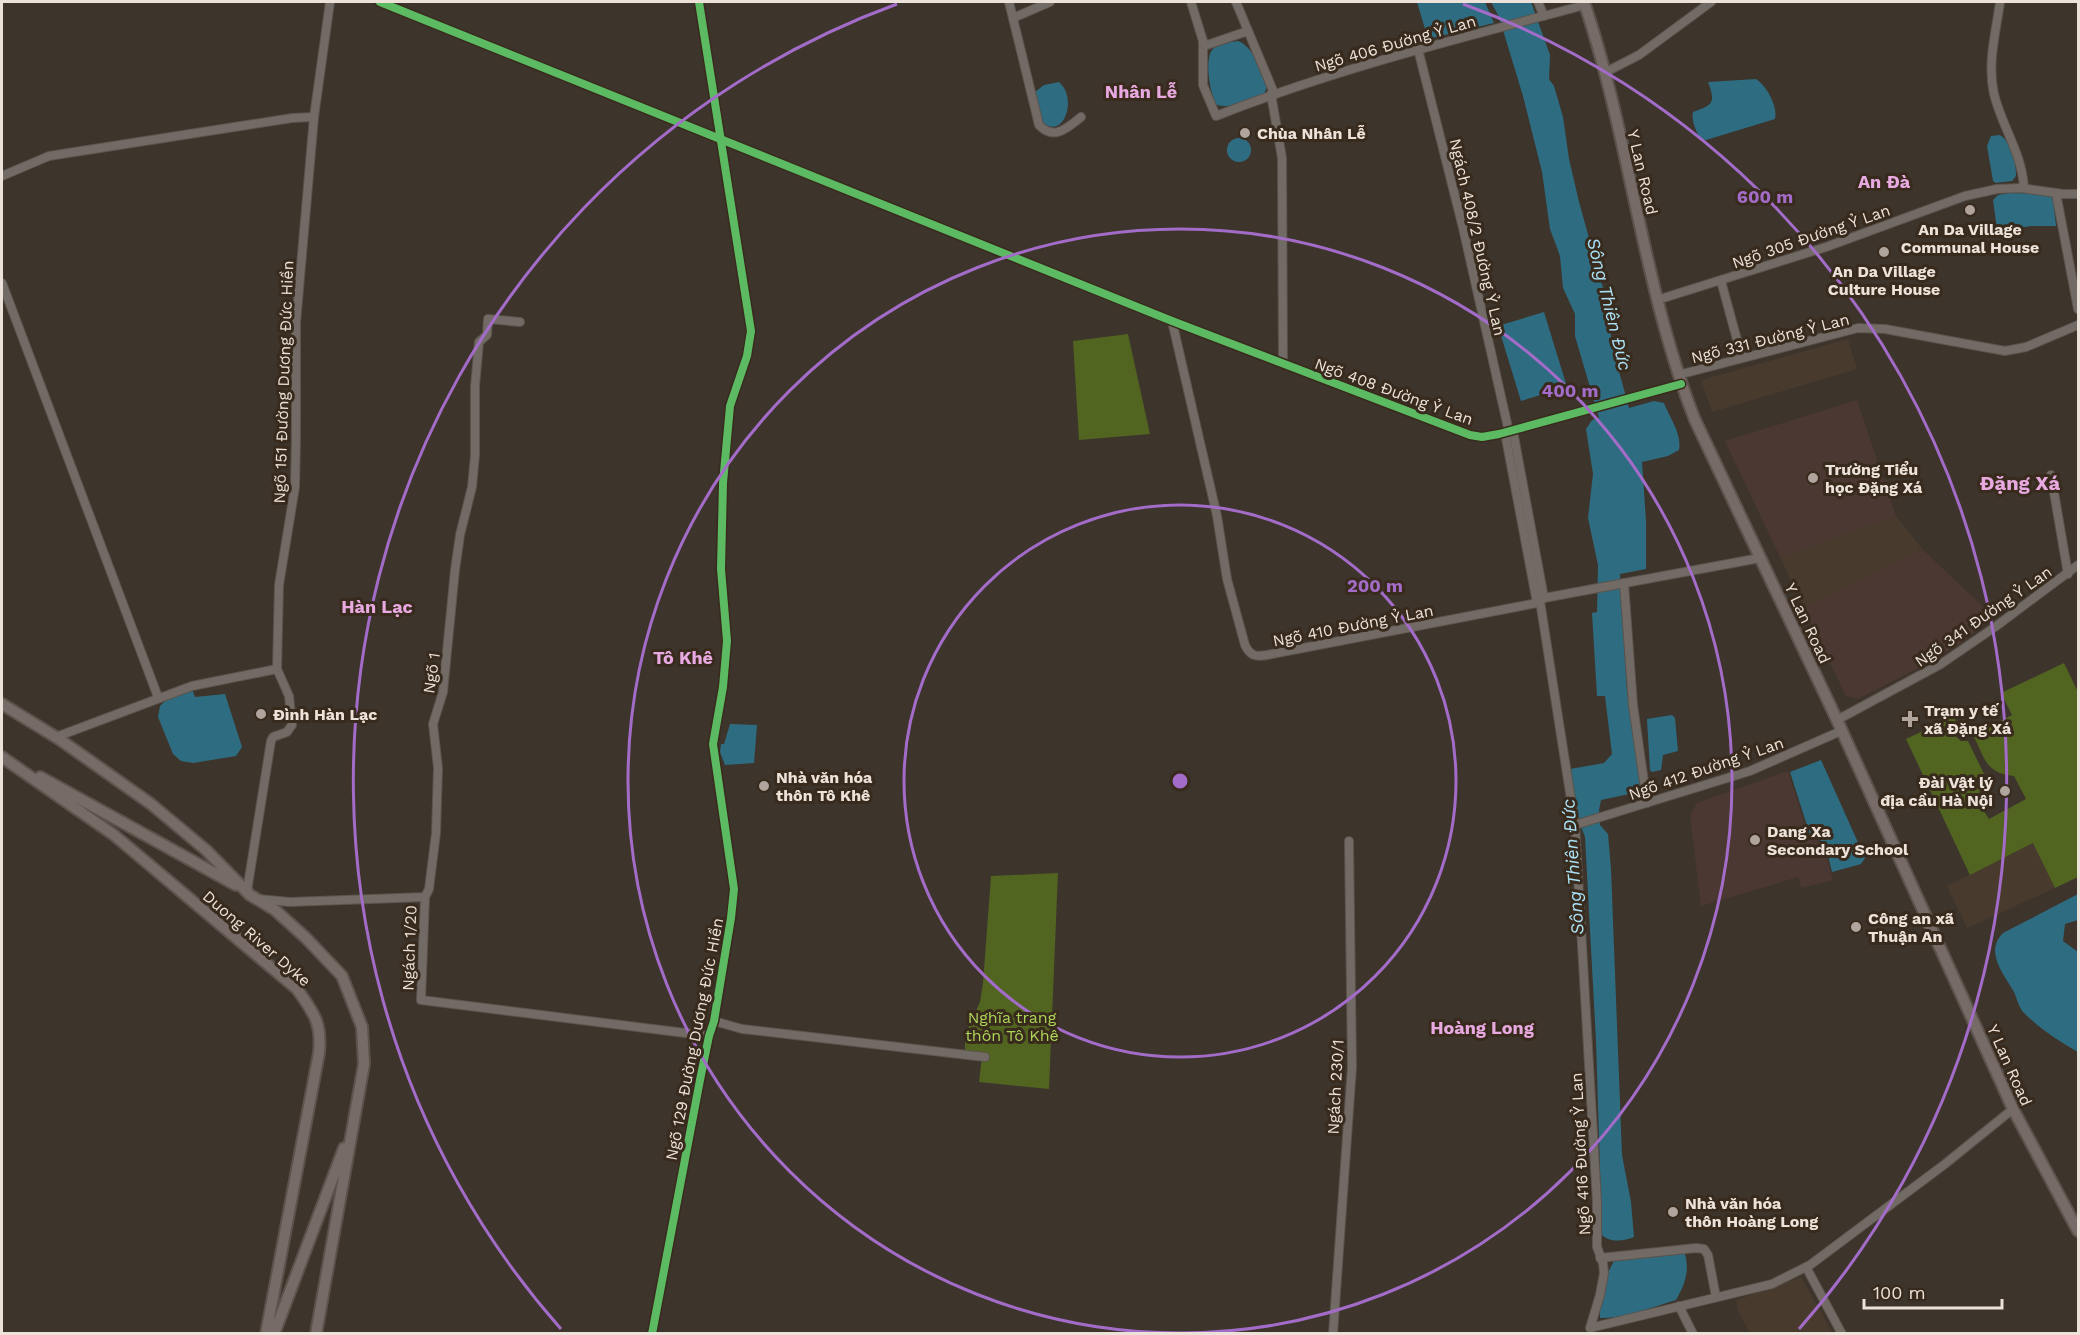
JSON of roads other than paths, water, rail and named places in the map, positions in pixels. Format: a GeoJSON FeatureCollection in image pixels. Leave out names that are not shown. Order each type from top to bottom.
{"type":"FeatureCollection","features":[{"type":"Feature","properties":{"kind":"main road","name":"Y Lan Road"},"geometry":{"type":"LineString","coordinates":[[1584,3],[1604,73],[1657,300],[1680,380],[1695,420],[1839,725],[2013,1108],[2079,1231]]}},
{"type":"Feature","properties":{"kind":"main road"},"geometry":{"type":"LineString","coordinates":[[2,704],[56,737],[151,804],[206,850],[247,891],[275,910],[306,938],[342,976],[362,1027],[364,1064],[316,1334]]}},
{"type":"Feature","properties":{"kind":"main road"},"geometry":{"type":"LineString","coordinates":[[2,756],[247,891]]}},
{"type":"Feature","properties":{"kind":"main road","name":"Duong River Dyke"},"geometry":{"type":"LineString","coordinates":[[2,756],[114,834],[297,989],[316,1016],[320,1026],[320,1053],[266,1334]]}},
{"type":"Feature","properties":{"kind":"main road"},"geometry":{"type":"LineString","coordinates":[[274,1334],[354,1123]]}},
{"type":"Feature","properties":{"kind":"street","name":"Ngõ 151 Đường Dương Đức Hiền"},"geometry":{"type":"LineString","coordinates":[[247,891],[271,741],[273,737],[287,732],[292,726],[289,696],[277,669],[279,585],[294,487],[296,323],[314,117],[330,2]]}},
{"type":"Feature","properties":{"kind":"street","name":"Ngõ 408 Đường Ỷ Lan"},"geometry":{"type":"LineString","coordinates":[[380,2],[1172,321],[1462,433],[1482,437],[1509,432],[1646,394],[1680,380]]}},
{"type":"Feature","properties":{"kind":"street","name":"Ngõ 129 Đường Dương Đức Hiền"},"geometry":{"type":"LineString","coordinates":[[651,1334],[709,1036],[714,1021],[734,889],[713,744],[728,641],[722,569],[723,483],[730,406],[747,356],[751,331],[699,2]]}},
{"type":"Feature","properties":{"kind":"street"},"geometry":{"type":"LineString","coordinates":[[1009,2],[1039,125],[1048,132],[1060,132],[1081,117]]}},
{"type":"Feature","properties":{"kind":"street"},"geometry":{"type":"LineString","coordinates":[[1013,18],[1050,2]]}},
{"type":"Feature","properties":{"kind":"street"},"geometry":{"type":"LineString","coordinates":[[1191,2],[1204,46],[1248,31]]}},
{"type":"Feature","properties":{"kind":"street"},"geometry":{"type":"LineString","coordinates":[[1236,2],[1273,94],[1281,158],[1283,364]]}},
{"type":"Feature","properties":{"kind":"street"},"geometry":{"type":"LineString","coordinates":[[1538,2],[1544,16]]}},
{"type":"Feature","properties":{"kind":"street"},"geometry":{"type":"LineString","coordinates":[[1604,73],[1639,56],[1711,2]]}},
{"type":"Feature","properties":{"kind":"street"},"geometry":{"type":"LineString","coordinates":[[2000,2],[1992,55],[1992,82],[1996,99],[2020,162],[2024,188]]}},
{"type":"Feature","properties":{"kind":"street","name":"Ngõ 406 Đường Ỷ Lan"},"geometry":{"type":"LineString","coordinates":[[1204,46],[1203,85],[1216,117],[1273,94],[1419,49],[1584,3]]}},
{"type":"Feature","properties":{"kind":"street","name":"Ngách 408/2 Đường Ỷ Lan"},"geometry":{"type":"LineString","coordinates":[[1419,49],[1463,228],[1509,432],[1525,515]]}},
{"type":"Feature","properties":{"kind":"street"},"geometry":{"type":"LineString","coordinates":[[2,176],[49,156],[292,118],[314,117]]}},
{"type":"Feature","properties":{"kind":"street","name":"Ngõ 305 Đường Ỷ Lan"},"geometry":{"type":"LineString","coordinates":[[1657,300],[1871,232],[1965,196],[1997,189],[2024,188],[2079,194]]}},
{"type":"Feature","properties":{"kind":"street"},"geometry":{"type":"LineString","coordinates":[[2056,193],[2079,309]]}},
{"type":"Feature","properties":{"kind":"street"},"geometry":{"type":"LineString","coordinates":[[1721,280],[1742,358]]}},
{"type":"Feature","properties":{"kind":"street"},"geometry":{"type":"LineString","coordinates":[[2,283],[158,697]]}},
{"type":"Feature","properties":{"kind":"street","name":"Ngõ 1"},"geometry":{"type":"LineString","coordinates":[[424,897],[430,884],[436,833],[438,768],[433,724],[443,692],[455,570],[460,535],[472,487],[475,455],[475,386],[479,342],[487,335],[488,319],[520,322]]}},
{"type":"Feature","properties":{"kind":"street","name":"Ngõ 410 Đường Ỷ Lan"},"geometry":{"type":"LineString","coordinates":[[1172,321],[1217,516],[1230,592],[1245,645],[1250,654],[1267,655],[1593,589],[1760,558]]}},
{"type":"Feature","properties":{"kind":"street","name":"Ngõ 331 Đường Ỷ Lan"},"geometry":{"type":"LineString","coordinates":[[1680,380],[1742,358],[1846,330],[1871,328],[1993,349],[2015,350],[2079,325]]}},
{"type":"Feature","properties":{"kind":"street"},"geometry":{"type":"LineString","coordinates":[[2051,475],[2068,574]]}},
{"type":"Feature","properties":{"kind":"street","name":"Ngõ 416 Đường Ỷ Lan"},"geometry":{"type":"LineString","coordinates":[[1525,515],[1575,825],[1597,1202],[1597,1246],[1604,1266],[1602,1284],[1590,1331]]}},
{"type":"Feature","properties":{"kind":"street","name":"Ngõ 341 Đường Ỷ Lan"},"geometry":{"type":"LineString","coordinates":[[1839,725],[1941,664],[2079,566]]}},
{"type":"Feature","properties":{"kind":"street"},"geometry":{"type":"LineString","coordinates":[[1624,583],[1633,705],[1647,803]]}},
{"type":"Feature","properties":{"kind":"street"},"geometry":{"type":"LineString","coordinates":[[56,737],[192,686],[277,669]]}},
{"type":"Feature","properties":{"kind":"street","name":"Ngõ 412 Đường Ỷ Lan"},"geometry":{"type":"LineString","coordinates":[[1575,825],[1750,771],[1839,725]]}},
{"type":"Feature","properties":{"kind":"street","name":"Ngách 230/1"},"geometry":{"type":"LineString","coordinates":[[1333,1334],[1352,1067],[1349,841]]}},
{"type":"Feature","properties":{"kind":"street"},"geometry":{"type":"LineString","coordinates":[[257,899],[290,902],[424,897]]}},
{"type":"Feature","properties":{"kind":"street","name":"Ngách 1/20"},"geometry":{"type":"LineString","coordinates":[[424,897],[421,1000],[709,1036]]}},
{"type":"Feature","properties":{"kind":"street"},"geometry":{"type":"LineString","coordinates":[[714,1021],[742,1029],[985,1057]]}},
{"type":"Feature","properties":{"kind":"street","name":"Ngõ 416 Đường Ỷ Lan"},"geometry":{"type":"LineString","coordinates":[[1590,1331],[1679,1306],[1772,1284],[1806,1268],[1945,1164],[2013,1108]]}},
{"type":"Feature","properties":{"kind":"street"},"geometry":{"type":"LineString","coordinates":[[1600,1258],[1704,1249],[1708,1255],[1716,1298]]}},
{"type":"Feature","properties":{"kind":"street"},"geometry":{"type":"LineString","coordinates":[[1806,1268],[1842,1334]]}},
{"type":"Feature","properties":{"kind":"street"},"geometry":{"type":"LineString","coordinates":[[1679,1306],[1693,1334]]}},
{"type":"Feature","properties":{"kind":"water"},"geometry":{"type":"Polygon","coordinates":[[[1417,2],[1485,2],[1494,23],[1428,39],[1417,2]]]}},
{"type":"Feature","properties":{"kind":"water"},"geometry":{"type":"Polygon","coordinates":[[[1491,2],[1531,2],[1550,55],[1549,79],[1554,86],[1563,117],[1569,159],[1611,317],[1611,342],[1629,408],[1654,401],[1664,403],[1679,438],[1679,450],[1668,456],[1642,462],[1646,569],[1620,574],[1627,691],[1643,791],[1601,800],[1599,810],[1600,825],[1608,834],[1611,869],[1622,1155],[1631,1202],[1634,1237],[1622,1240],[1605,1238],[1602,1235],[1596,1041],[1585,837],[1579,821],[1570,769],[1604,763],[1612,754],[1605,696],[1597,696],[1592,613],[1597,612],[1598,565],[1588,518],[1593,474],[1586,429],[1592,420],[1599,418],[1575,336],[1575,314],[1563,288],[1560,256],[1550,229],[1542,172],[1523,96],[1499,17],[1491,2]]]}},
{"type":"Feature","properties":{"kind":"water"},"geometry":{"type":"Polygon","coordinates":[[[1238,41],[1253,54],[1267,87],[1264,94],[1247,101],[1229,106],[1217,105],[1209,76],[1211,52],[1219,45],[1238,41]]]}},
{"type":"Feature","properties":{"kind":"water"},"geometry":{"type":"Polygon","coordinates":[[[1756,79],[1771,97],[1775,119],[1706,140],[1701,139],[1694,126],[1693,112],[1711,102],[1712,95],[1708,82],[1756,79]]]}},
{"type":"Feature","properties":{"kind":"water"},"geometry":{"type":"Polygon","coordinates":[[[1059,82],[1065,89],[1068,107],[1062,122],[1057,126],[1050,126],[1042,122],[1035,92],[1044,85],[1059,82]]]}},
{"type":"Feature","properties":{"kind":"water"},"geometry":{"type":"Polygon","coordinates":[[[2000,135],[2010,148],[2016,176],[2012,181],[1996,183],[1993,181],[1987,146],[1991,136],[2000,135]]]}},
{"type":"Feature","properties":{"kind":"water"},"geometry":{"type":"Polygon","coordinates":[[[1239,138],[1248,141],[1251,150],[1248,159],[1239,162],[1230,159],[1227,150],[1230,141],[1239,138]]]}},
{"type":"Feature","properties":{"kind":"water"},"geometry":{"type":"Polygon","coordinates":[[[2049,194],[2053,198],[2056,226],[2030,226],[2004,231],[1997,229],[1993,200],[1998,195],[2049,194]]]}},
{"type":"Feature","properties":{"kind":"water"},"geometry":{"type":"Polygon","coordinates":[[[1544,312],[1567,387],[1521,401],[1498,326],[1544,312]]]}},
{"type":"Feature","properties":{"kind":"water"},"geometry":{"type":"Polygon","coordinates":[[[192,689],[195,697],[225,694],[242,747],[236,756],[193,763],[181,761],[173,754],[158,717],[160,706],[167,699],[192,689]]]}},
{"type":"Feature","properties":{"kind":"water"},"geometry":{"type":"Polygon","coordinates":[[[1672,715],[1675,718],[1678,751],[1663,755],[1661,770],[1652,772],[1650,770],[1647,719],[1672,715]]]}},
{"type":"Feature","properties":{"kind":"water"},"geometry":{"type":"Polygon","coordinates":[[[730,724],[757,725],[754,763],[725,765],[720,752],[730,724]]]}},
{"type":"Feature","properties":{"kind":"water"},"geometry":{"type":"Polygon","coordinates":[[[1821,760],[1865,858],[1861,864],[1832,872],[1825,843],[1810,835],[1790,772],[1821,760]]]}},
{"type":"Feature","properties":{"kind":"water"},"geometry":{"type":"Polygon","coordinates":[[[2078,894],[2078,920],[2065,924],[2063,941],[2078,952],[2078,1052],[2043,1029],[2022,1011],[1998,963],[1995,948],[2003,933],[2078,894]]]}},
{"type":"Feature","properties":{"kind":"water"},"geometry":{"type":"Polygon","coordinates":[[[1676,1253],[1685,1254],[1687,1267],[1684,1284],[1676,1300],[1628,1315],[1600,1318],[1603,1288],[1614,1261],[1676,1253]]]}},
{"type":"Feature","properties":{"kind":"place","name":"Chùa Nhân Lễ"},"geometry":{"type":"Point","coordinates":[1245,133]}},
{"type":"Feature","properties":{"kind":"place","name":"An Da Village Communal House"},"geometry":{"type":"Point","coordinates":[1970,210]}},
{"type":"Feature","properties":{"kind":"place","name":"An Da Village Culture House"},"geometry":{"type":"Point","coordinates":[1884,252]}},
{"type":"Feature","properties":{"kind":"place","name":"Trường Tiểu học Đặng Xá"},"geometry":{"type":"Point","coordinates":[1813,478]}},
{"type":"Feature","properties":{"kind":"place","name":"Đình Hàn Lạc"},"geometry":{"type":"Point","coordinates":[261,714]}},
{"type":"Feature","properties":{"kind":"place","name":"Trạm y tế xã Đặng Xá"},"geometry":{"type":"Point","coordinates":[1910,719]}},
{"type":"Feature","properties":{"kind":"place","name":"Nhà văn hóa thôn Tô Khê"},"geometry":{"type":"Point","coordinates":[764,786]}},
{"type":"Feature","properties":{"kind":"place","name":"Đài Vật lý địa cầu Hà Nội"},"geometry":{"type":"Point","coordinates":[2005,791]}},
{"type":"Feature","properties":{"kind":"place","name":"Dang Xa Secondary School"},"geometry":{"type":"Point","coordinates":[1755,840]}},
{"type":"Feature","properties":{"kind":"place","name":"Công an xã Thuận An"},"geometry":{"type":"Point","coordinates":[1856,927]}},
{"type":"Feature","properties":{"kind":"place","name":"Nhà văn hóa thôn Hoàng Long"},"geometry":{"type":"Point","coordinates":[1673,1212]}},
{"type":"Feature","properties":{"kind":"district","name":"Nhân Lễ"},"geometry":{"type":"Point","coordinates":[1141,92]}},
{"type":"Feature","properties":{"kind":"district","name":"An Đà"},"geometry":{"type":"Point","coordinates":[1884,182]}},
{"type":"Feature","properties":{"kind":"district","name":"Đặng Xá"},"geometry":{"type":"Point","coordinates":[2020,483]}},
{"type":"Feature","properties":{"kind":"district","name":"Hàn Lạc"},"geometry":{"type":"Point","coordinates":[377,607]}},
{"type":"Feature","properties":{"kind":"district","name":"Tô Khê"},"geometry":{"type":"Point","coordinates":[683,658]}},
{"type":"Feature","properties":{"kind":"district","name":"Hoàng Long"},"geometry":{"type":"Point","coordinates":[1482,1028]}},
{"type":"Feature","properties":{"kind":"water label","name":"Sông Thiên Đức"},"geometry":{"type":"Point","coordinates":[1609,304]}},
{"type":"Feature","properties":{"kind":"water label","name":"Sông Thiên Đức"},"geometry":{"type":"Point","coordinates":[1573,867]}},
{"type":"Feature","properties":{"kind":"park label","name":"Nghĩa trang thôn Tô Khê"},"geometry":{"type":"Point","coordinates":[1012,1026]}}]}
